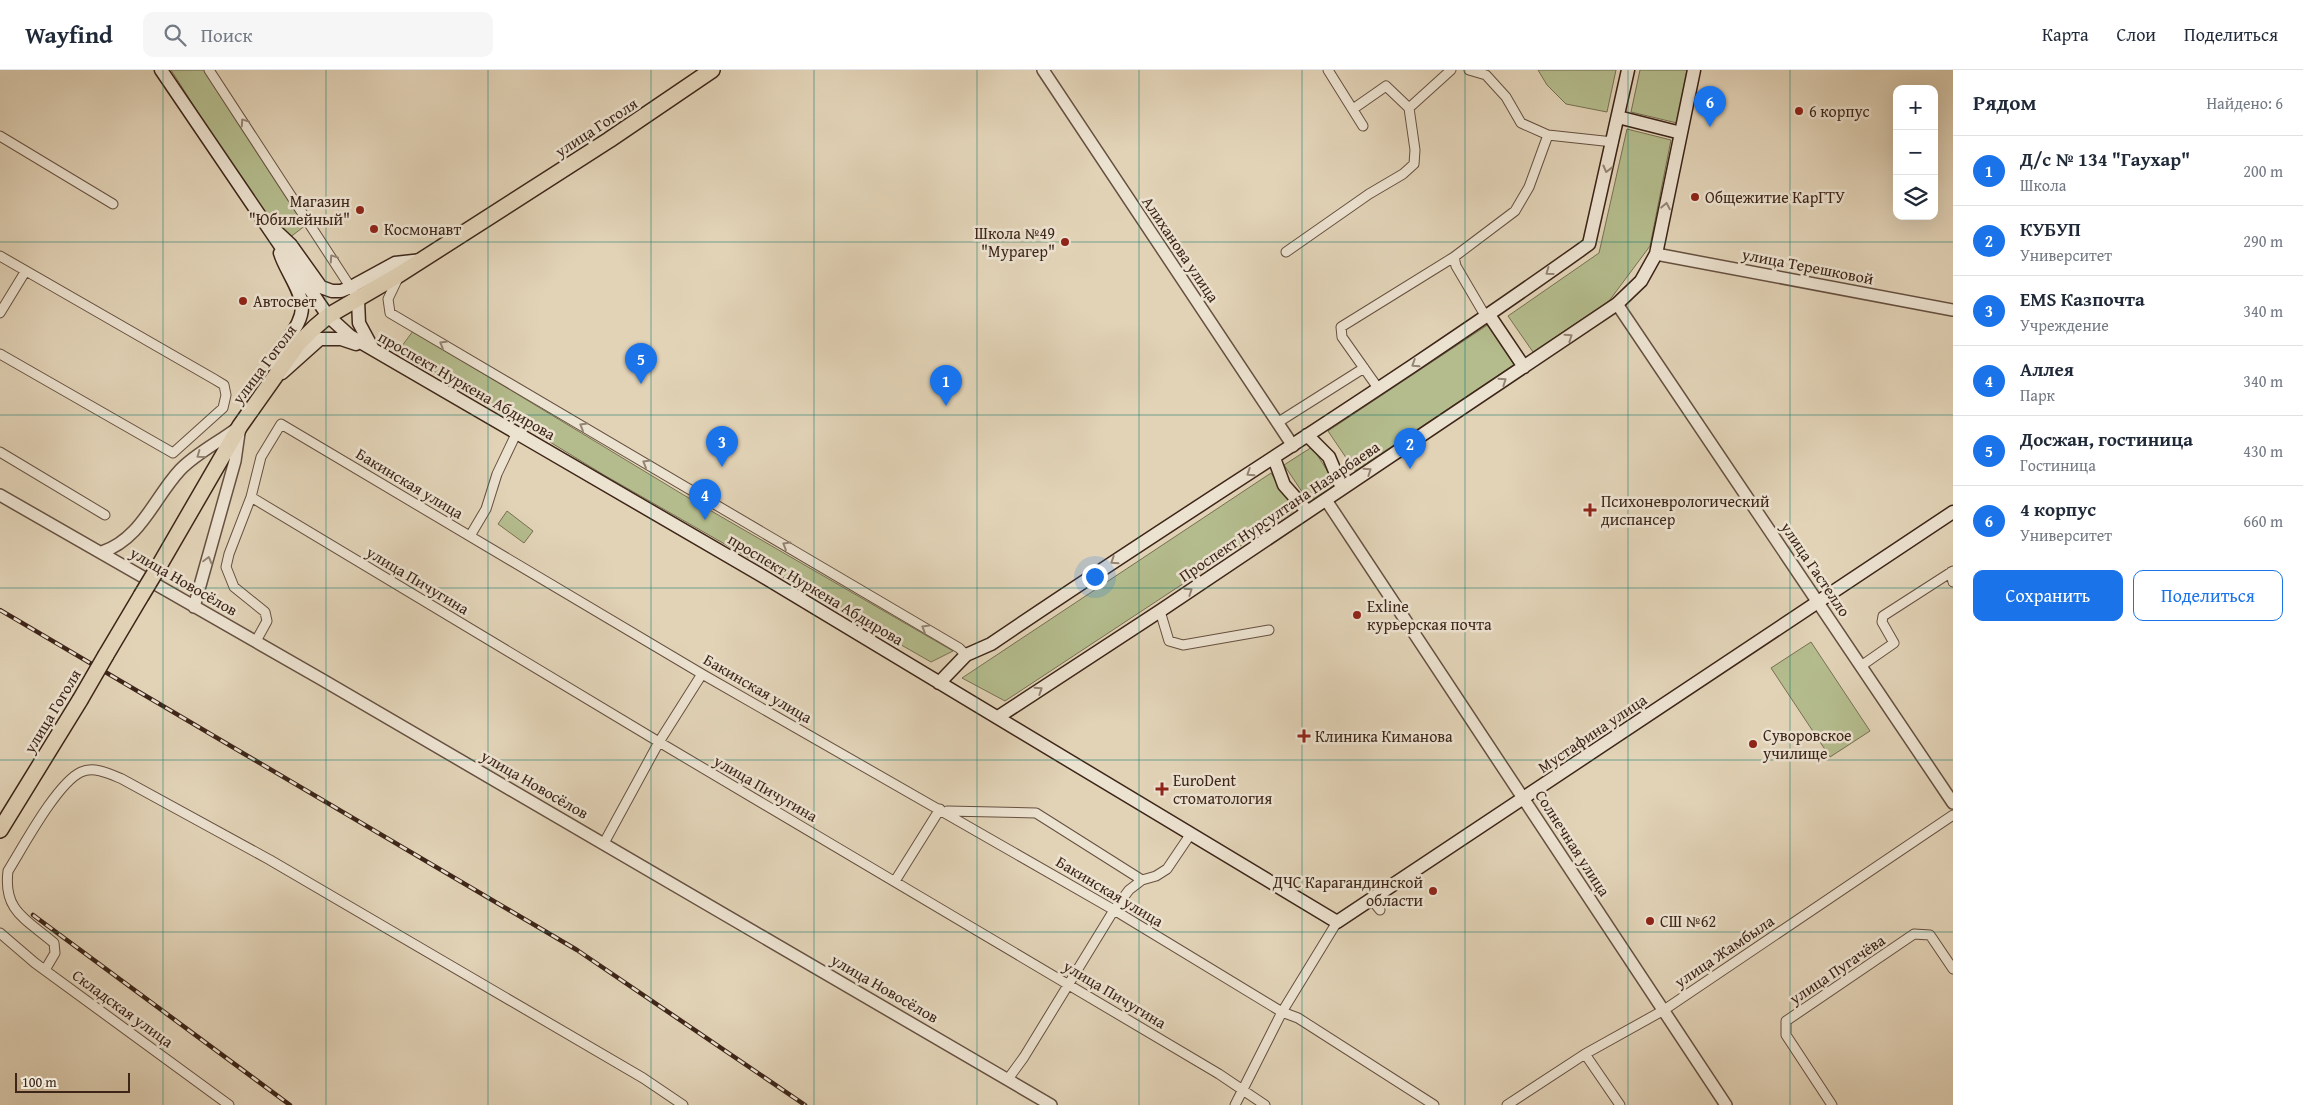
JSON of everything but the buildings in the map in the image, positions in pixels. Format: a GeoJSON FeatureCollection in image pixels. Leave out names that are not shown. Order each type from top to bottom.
{"type":"FeatureCollection","features":[{"type":"Feature","properties":{"kind":"highway","name":"улица Гоголя"},"geometry":{"type":"LineString","coordinates":[[0,830],[80,700],[240,426],[298,344],[354,293],[400,274],[609,140],[712,70]]}},
{"type":"Feature","properties":{"kind":"main road","name":"проспект Нуркена Абдирова"},"geometry":{"type":"LineString","coordinates":[[161,70],[328,316],[350,336],[759,574],[939,683],[998,716],[1190,835],[1337,922]]}},
{"type":"Feature","properties":{"kind":"main road"},"geometry":{"type":"LineString","coordinates":[[939,683],[966,655],[991,644],[1293,446],[1487,316],[1589,244],[1628,70]]}},
{"type":"Feature","properties":{"kind":"main road","name":"Проспект Нурсултана Назарбаева"},"geometry":{"type":"LineString","coordinates":[[998,716],[1160,611],[1307,510],[1326,500],[1617,304],[1641,281],[1656,254],[1694,70]]}},
{"type":"Feature","properties":{"kind":"main road"},"geometry":{"type":"LineString","coordinates":[[1618,117],[1681,132]]}},
{"type":"Feature","properties":{"kind":"main road"},"geometry":{"type":"LineString","coordinates":[[263,221],[291,245],[321,287],[332,291],[354,293],[395,263],[422,260]]}},
{"type":"Feature","properties":{"kind":"main road"},"geometry":{"type":"LineString","coordinates":[[274,377],[280,353],[300,319],[302,307],[301,298],[285,270],[275,239]]}},
{"type":"Feature","properties":{"kind":"main road"},"geometry":{"type":"LineString","coordinates":[[354,293],[359,323],[369,347]]}},
{"type":"Feature","properties":{"kind":"main road"},"geometry":{"type":"LineString","coordinates":[[1487,316],[1524,367]]}},
{"type":"Feature","properties":{"kind":"main road"},"geometry":{"type":"LineString","coordinates":[[274,377],[320,339],[341,339],[369,347]]}},
{"type":"Feature","properties":{"kind":"main road"},"geometry":{"type":"LineString","coordinates":[[1307,435],[1329,457],[1342,488]]}},
{"type":"Feature","properties":{"kind":"main road"},"geometry":{"type":"LineString","coordinates":[[1274,458],[1284,485],[1307,510]]}},
{"type":"Feature","properties":{"kind":"main road","name":"Мустафина улица"},"geometry":{"type":"LineString","coordinates":[[1337,922],[1524,799],[1817,601],[1953,513]]}},
{"type":"Feature","properties":{"kind":"street"},"geometry":{"type":"LineString","coordinates":[[209,70],[354,293]]}},
{"type":"Feature","properties":{"kind":"street","name":"Алиханова улица"},"geometry":{"type":"LineString","coordinates":[[1043,70],[1293,446]]}},
{"type":"Feature","properties":{"kind":"street"},"geometry":{"type":"LineString","coordinates":[[1328,70],[1363,126]]}},
{"type":"Feature","properties":{"kind":"street"},"geometry":{"type":"LineString","coordinates":[[1408,108],[1451,70]]}},
{"type":"Feature","properties":{"kind":"street"},"geometry":{"type":"LineString","coordinates":[[1469,70],[1486,75],[1506,97],[1521,123],[1548,135],[1613,142]]}},
{"type":"Feature","properties":{"kind":"street"},"geometry":{"type":"LineString","coordinates":[[1286,252],[1369,194],[1403,174],[1414,164],[1415,150],[1408,108],[1386,86],[1353,109]]}},
{"type":"Feature","properties":{"kind":"street"},"geometry":{"type":"LineString","coordinates":[[1378,388],[1342,336],[1341,327],[1454,257],[1515,211],[1529,188],[1548,135]]}},
{"type":"Feature","properties":{"kind":"street"},"geometry":{"type":"LineString","coordinates":[[0,136],[113,204]]}},
{"type":"Feature","properties":{"kind":"street","name":"улица Терешковой"},"geometry":{"type":"LineString","coordinates":[[1656,254],[1953,310]]}},
{"type":"Feature","properties":{"kind":"street"},"geometry":{"type":"LineString","coordinates":[[0,256],[224,385],[226,395],[223,408],[173,453],[0,354]]}},
{"type":"Feature","properties":{"kind":"street"},"geometry":{"type":"LineString","coordinates":[[1454,257],[1456,266],[1487,316]]}},
{"type":"Feature","properties":{"kind":"street"},"geometry":{"type":"LineString","coordinates":[[0,313],[25,272]]}},
{"type":"Feature","properties":{"kind":"street","name":"проспект Нуркена Абдирова"},"geometry":{"type":"LineString","coordinates":[[400,274],[388,299],[390,313],[950,643],[966,655]]}},
{"type":"Feature","properties":{"kind":"street","name":"улица Гастелло"},"geometry":{"type":"LineString","coordinates":[[1617,304],[1953,803]]}},
{"type":"Feature","properties":{"kind":"street"},"geometry":{"type":"LineString","coordinates":[[1277,423],[1364,368]]}},
{"type":"Feature","properties":{"kind":"street","name":"Бакинская улица"},"geometry":{"type":"LineString","coordinates":[[256,641],[267,621],[265,612],[234,587],[226,567],[228,554],[251,497],[262,457],[281,424],[702,674],[1114,910],[1282,1012],[1298,1018],[1434,1105]]}},
{"type":"Feature","properties":{"kind":"street"},"geometry":{"type":"LineString","coordinates":[[102,552],[117,547],[133,534],[181,469],[240,426]]}},
{"type":"Feature","properties":{"kind":"street"},"geometry":{"type":"LineString","coordinates":[[194,607],[234,461],[240,426]]}},
{"type":"Feature","properties":{"kind":"street"},"geometry":{"type":"LineString","coordinates":[[470,536],[486,509],[497,474],[516,432]]}},
{"type":"Feature","properties":{"kind":"street"},"geometry":{"type":"LineString","coordinates":[[0,452],[105,516]]}},
{"type":"Feature","properties":{"kind":"street","name":"улица Новосёлов"},"geometry":{"type":"LineString","coordinates":[[0,494],[604,843],[1051,1105]]}},
{"type":"Feature","properties":{"kind":"street","name":"улица Пичугина"},"geometry":{"type":"LineString","coordinates":[[251,497],[659,742],[1069,984],[1219,1074],[1265,1105]]}},
{"type":"Feature","properties":{"kind":"street","name":"Солнечная улица"},"geometry":{"type":"LineString","coordinates":[[1326,500],[1726,1105]]}},
{"type":"Feature","properties":{"kind":"street"},"geometry":{"type":"LineString","coordinates":[[1861,666],[1894,643],[1882,622],[1883,616],[1952,572],[1953,582]]}},
{"type":"Feature","properties":{"kind":"street"},"geometry":{"type":"LineString","coordinates":[[1160,611],[1169,641],[1183,646],[1269,630]]}},
{"type":"Feature","properties":{"kind":"street"},"geometry":{"type":"LineString","coordinates":[[604,843],[659,742],[702,674]]}},
{"type":"Feature","properties":{"kind":"street"},"geometry":{"type":"LineString","coordinates":[[45,970],[55,953],[54,943],[11,905],[6,887],[8,871],[63,787],[82,772],[101,770],[122,779],[278,865],[643,1078],[683,1105]]}},
{"type":"Feature","properties":{"kind":"street"},"geometry":{"type":"LineString","coordinates":[[895,881],[942,810],[1036,813],[1142,880]]}},
{"type":"Feature","properties":{"kind":"street","name":"улица Жамбыла"},"geometry":{"type":"LineString","coordinates":[[1507,1105],[1585,1054],[1664,1010],[1953,815]]}},
{"type":"Feature","properties":{"kind":"street"},"geometry":{"type":"LineString","coordinates":[[1008,1079],[1024,1057],[1114,910],[1129,890],[1142,880],[1156,876],[1167,869],[1190,835]]}},
{"type":"Feature","properties":{"kind":"street"},"geometry":{"type":"LineString","coordinates":[[1371,899],[1380,910]]}},
{"type":"Feature","properties":{"kind":"street","name":"Мустафина улица"},"geometry":{"type":"LineString","coordinates":[[1235,1105],[1282,1012],[1337,922]]}},
{"type":"Feature","properties":{"kind":"street","name":"Складская улица"},"geometry":{"type":"LineString","coordinates":[[0,933],[45,970],[229,1105]]}},
{"type":"Feature","properties":{"kind":"street","name":"улица Пугачёва"},"geometry":{"type":"LineString","coordinates":[[1832,1105],[1786,1035],[1786,1021],[1914,934],[1930,935],[1953,969]]}},
{"type":"Feature","properties":{"kind":"street"},"geometry":{"type":"LineString","coordinates":[[1585,1054],[1620,1105]]}},
{"type":"Feature","properties":{"kind":"street"},"geometry":{"type":"LineString","coordinates":[[1243,1090],[1258,1105]]}},
{"type":"Feature","properties":{"kind":"green space"},"geometry":{"type":"Polygon","coordinates":[[[171,70],[204,70],[306,225],[289,238],[266,219],[171,70]]]}},
{"type":"Feature","properties":{"kind":"green space"},"geometry":{"type":"Polygon","coordinates":[[[1538,70],[1616,70],[1607,112],[1566,104],[1547,85],[1538,70]]]}},
{"type":"Feature","properties":{"kind":"green space"},"geometry":{"type":"Polygon","coordinates":[[[1640,70],[1687,70],[1677,123],[1631,112],[1640,70]]]}},
{"type":"Feature","properties":{"kind":"green space"},"geometry":{"type":"Polygon","coordinates":[[[1627,129],[1671,140],[1650,246],[1609,301],[1533,352],[1508,316],[1599,253],[1627,129]]]}},
{"type":"Feature","properties":{"kind":"green space"},"geometry":{"type":"Polygon","coordinates":[[[1489,324],[1515,364],[1355,471],[1328,431],[1489,324]]]}},
{"type":"Feature","properties":{"kind":"green space"},"geometry":{"type":"Polygon","coordinates":[[[413,331],[682,494],[953,651],[931,662],[604,475],[399,350],[413,331]]]}},
{"type":"Feature","properties":{"kind":"green space"},"geometry":{"type":"Polygon","coordinates":[[[1312,447],[1336,484],[1309,502],[1284,465],[1312,447]]]}},
{"type":"Feature","properties":{"kind":"green space"},"geometry":{"type":"Polygon","coordinates":[[[1271,473],[1295,510],[1005,701],[962,678],[1271,473]]]}},
{"type":"Feature","properties":{"kind":"green space"},"geometry":{"type":"Polygon","coordinates":[[[507,511],[533,531],[524,543],[498,524],[507,511]]]}},
{"type":"Feature","properties":{"kind":"green space"},"geometry":{"type":"Polygon","coordinates":[[[1811,642],[1870,731],[1830,757],[1771,668],[1811,642]]]}},
{"type":"Feature","properties":{"kind":"railway"},"geometry":{"type":"LineString","coordinates":[[0,610],[577,950],[805,1105]]}},
{"type":"Feature","properties":{"kind":"railway"},"geometry":{"type":"LineString","coordinates":[[33,915],[290,1105]]}},
{"type":"Feature","properties":{"kind":"place","name":"6 корпус"},"geometry":{"type":"Point","coordinates":[1799,111]}},
{"type":"Feature","properties":{"kind":"place","name":"4 корпус"},"geometry":{"type":"Point","coordinates":[1710,127]}},
{"type":"Feature","properties":{"kind":"place","name":"Общежитие КарГТУ"},"geometry":{"type":"Point","coordinates":[1695,197]}},
{"type":"Feature","properties":{"kind":"place","name":"Магазин \"Юбилейный\""},"geometry":{"type":"Point","coordinates":[360,210]}},
{"type":"Feature","properties":{"kind":"place","name":"Космонавт"},"geometry":{"type":"Point","coordinates":[374,229]}},
{"type":"Feature","properties":{"kind":"place","name":"Школа №49 \"Мурагер\""},"geometry":{"type":"Point","coordinates":[1065,242]}},
{"type":"Feature","properties":{"kind":"place","name":"Автосвет"},"geometry":{"type":"Point","coordinates":[243,301]}},
{"type":"Feature","properties":{"kind":"place","name":"Досжан, гостиница"},"geometry":{"type":"Point","coordinates":[641,384]}},
{"type":"Feature","properties":{"kind":"place","name":"Д/с № 134 \"Гаухар\""},"geometry":{"type":"Point","coordinates":[946,406]}},
{"type":"Feature","properties":{"kind":"place","name":"EMS Казпочта"},"geometry":{"type":"Point","coordinates":[722,467]}},
{"type":"Feature","properties":{"kind":"place","name":"КУБУП"},"geometry":{"type":"Point","coordinates":[1410,469]}},
{"type":"Feature","properties":{"kind":"place","name":"Психоневрологический диспансер"},"geometry":{"type":"Point","coordinates":[1590,510]}},
{"type":"Feature","properties":{"kind":"place","name":"Аллея"},"geometry":{"type":"Point","coordinates":[705,520]}},
{"type":"Feature","properties":{"kind":"place","name":"Exline курьерская почта"},"geometry":{"type":"Point","coordinates":[1357,615]}},
{"type":"Feature","properties":{"kind":"place","name":"Клиника Киманова"},"geometry":{"type":"Point","coordinates":[1304,736]}},
{"type":"Feature","properties":{"kind":"place","name":"Суворовское училище"},"geometry":{"type":"Point","coordinates":[1753,744]}},
{"type":"Feature","properties":{"kind":"place","name":"EuroDent стоматология"},"geometry":{"type":"Point","coordinates":[1162,789]}},
{"type":"Feature","properties":{"kind":"place","name":"ДЧС Карагандинской области"},"geometry":{"type":"Point","coordinates":[1433,891]}},
{"type":"Feature","properties":{"kind":"place","name":"СШ №62"},"geometry":{"type":"Point","coordinates":[1650,921]}}]}
